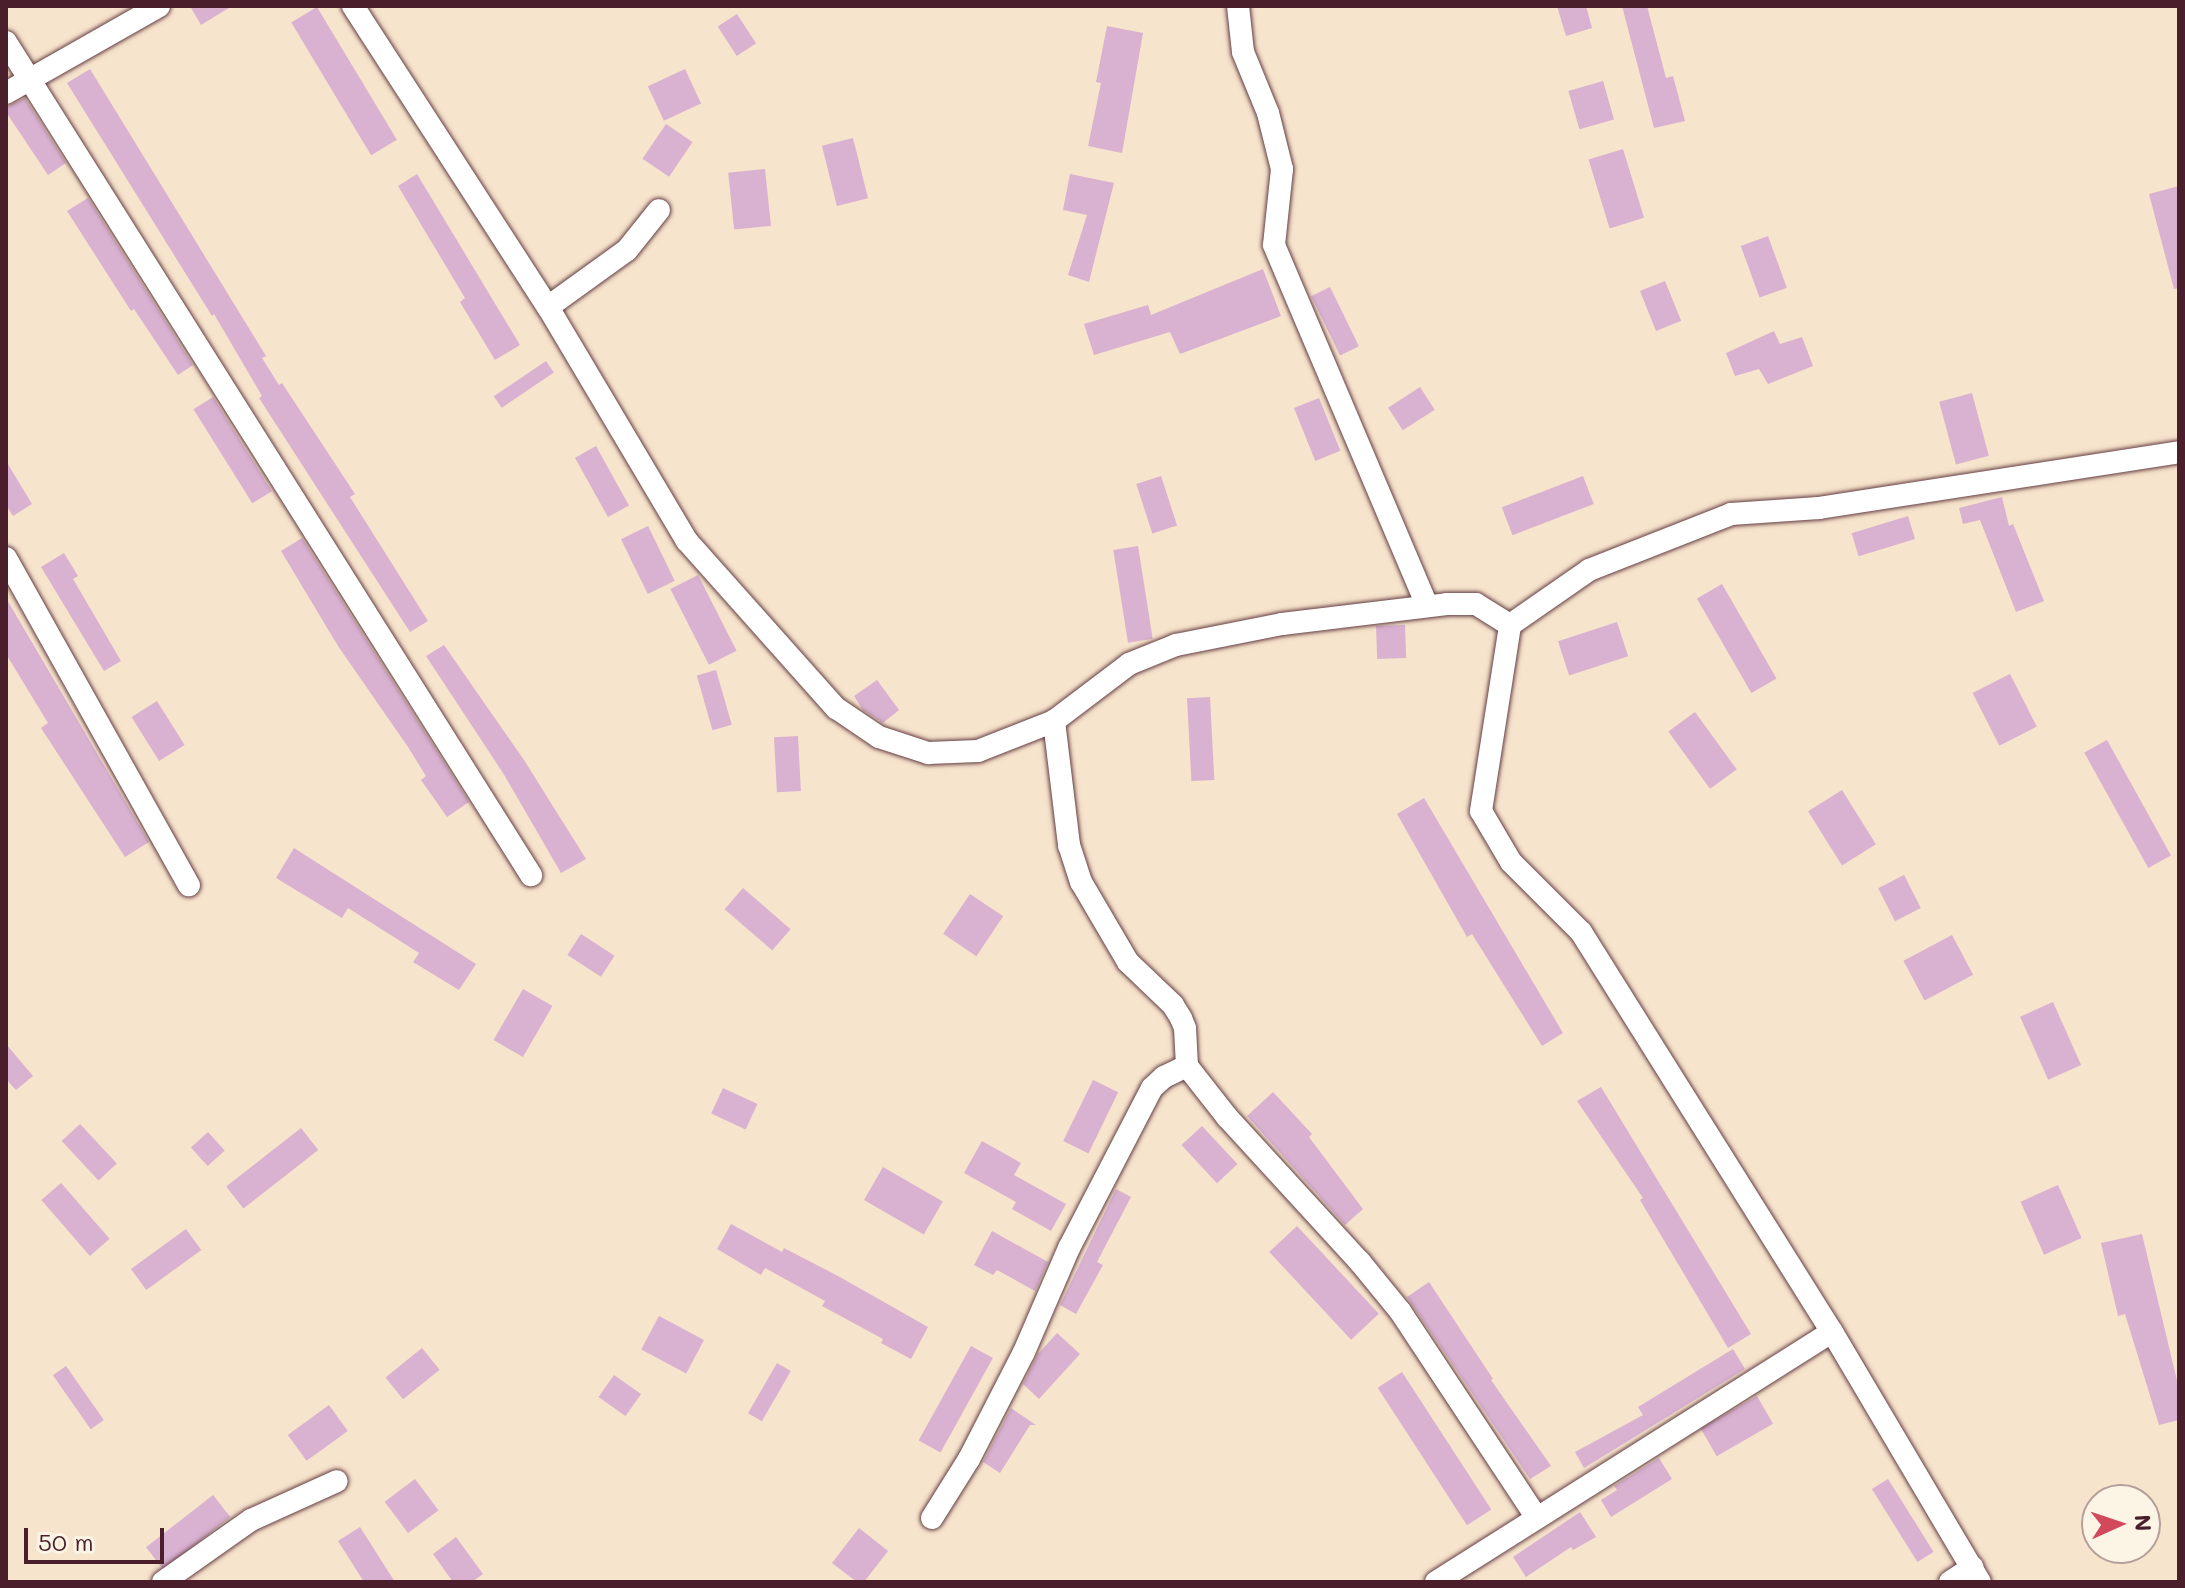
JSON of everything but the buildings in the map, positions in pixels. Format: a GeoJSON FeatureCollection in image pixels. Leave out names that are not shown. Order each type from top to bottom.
{"type":"FeatureCollection","features":[{"type":"Feature","properties":{"kind":"street"},"geometry":{"type":"LineString","coordinates":[[6,93],[159,6]]}},
{"type":"Feature","properties":{"kind":"street"},"geometry":{"type":"LineString","coordinates":[[353,6],[548,307],[687,541],[836,708],[879,737],[928,753],[978,751],[1054,721],[1129,664],[1176,645],[1282,624],[1427,606],[1476,604],[1510,625]]}},
{"type":"Feature","properties":{"kind":"street"},"geometry":{"type":"LineString","coordinates":[[1238,6],[1243,52],[1268,113],[1282,169],[1274,245],[1427,606]]}},
{"type":"Feature","properties":{"kind":"street"},"geometry":{"type":"LineString","coordinates":[[6,42],[531,875]]}},
{"type":"Feature","properties":{"kind":"street"},"geometry":{"type":"LineString","coordinates":[[548,307],[627,250],[659,210]]}},
{"type":"Feature","properties":{"kind":"street"},"geometry":{"type":"LineString","coordinates":[[1950,1582],[1977,1575],[1832,1332],[1581,932],[1511,862],[1481,811],[1510,625],[1589,570],[1731,514],[1819,508],[2179,452]]}},
{"type":"Feature","properties":{"kind":"street"},"geometry":{"type":"LineString","coordinates":[[6,558],[189,885]]}},
{"type":"Feature","properties":{"kind":"street"},"geometry":{"type":"LineString","coordinates":[[1054,721],[1069,845],[1081,882],[1128,962],[1173,1005],[1181,1018],[1185,1028],[1187,1066],[1227,1117],[1360,1262],[1400,1311],[1537,1518]]}},
{"type":"Feature","properties":{"kind":"street"},"geometry":{"type":"LineString","coordinates":[[932,1518],[969,1459],[1024,1352],[1069,1248],[1152,1088],[1164,1077],[1187,1066]]}},
{"type":"Feature","properties":{"kind":"street"},"geometry":{"type":"LineString","coordinates":[[1436,1582],[1832,1332]]}},
{"type":"Feature","properties":{"kind":"street"},"geometry":{"type":"LineString","coordinates":[[163,1582],[251,1520],[337,1481]]}}]}
